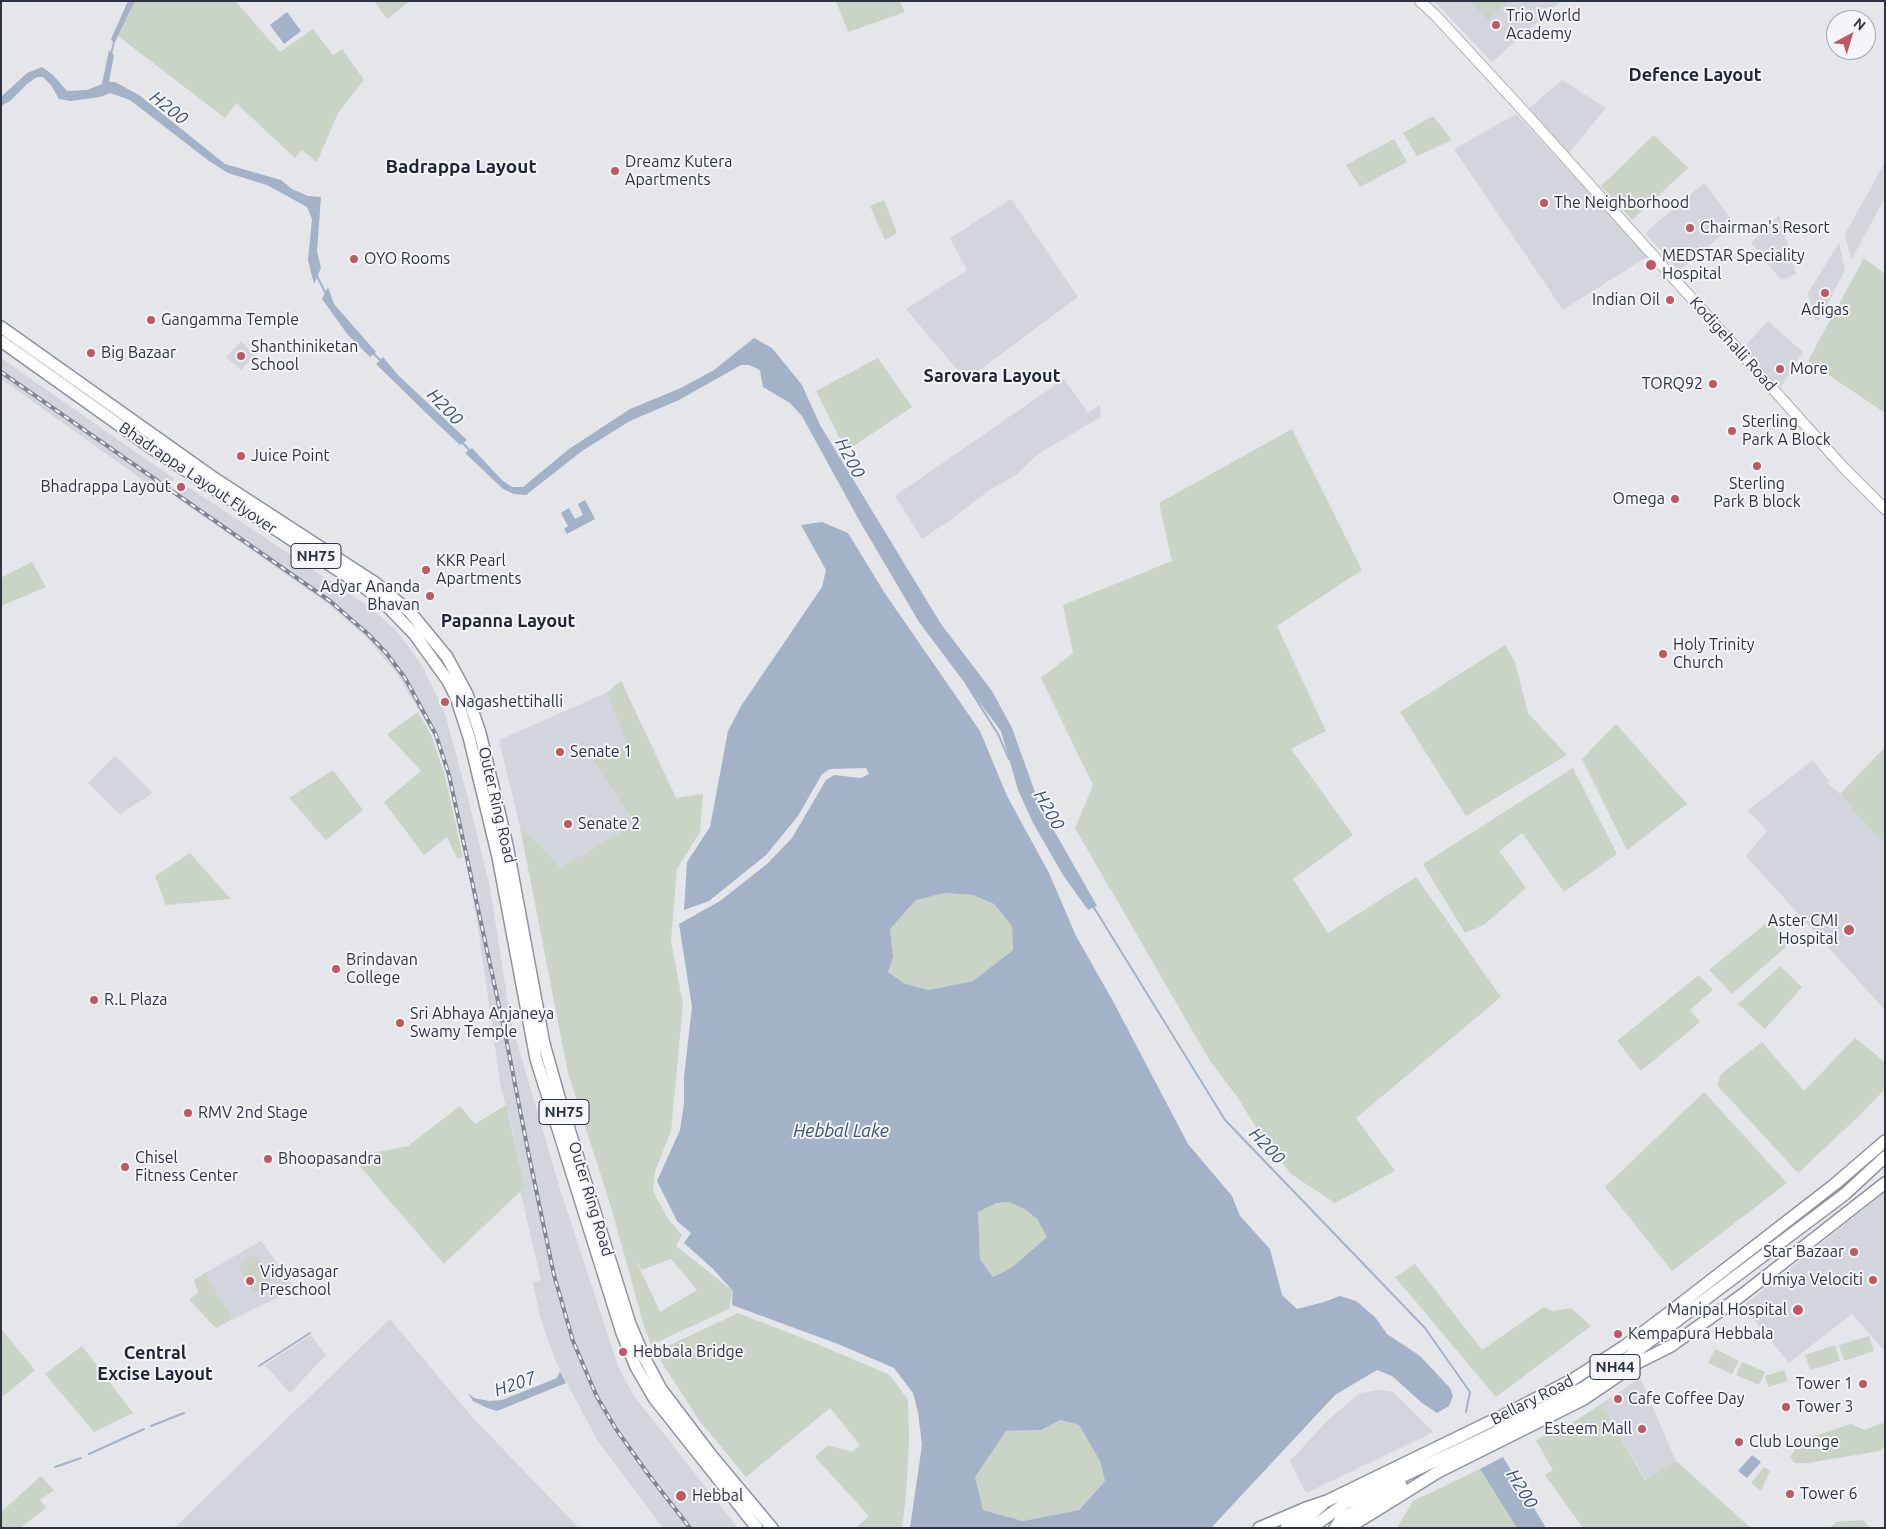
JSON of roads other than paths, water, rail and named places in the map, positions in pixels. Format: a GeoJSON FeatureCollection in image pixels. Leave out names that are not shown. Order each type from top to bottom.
{"type":"FeatureCollection","features":[{"type":"Feature","properties":{"kind":"highway","name":"Bhadrappa Layout Flyover"},"geometry":{"type":"LineString","coordinates":[[4,326],[153,443]]}},
{"type":"Feature","properties":{"kind":"highway","name":"Bhadrappa Layout Flyover"},"geometry":{"type":"LineString","coordinates":[[1,341],[242,502],[368,590],[390,608],[412,636]]}},
{"type":"Feature","properties":{"kind":"highway","name":"Bhadrappa Layout Flyover"},"geometry":{"type":"LineString","coordinates":[[242,502],[374,582],[413,609]]}},
{"type":"Feature","properties":{"kind":"highway","name":"Outer Ring Road"},"geometry":{"type":"LineString","coordinates":[[413,609],[447,657],[467,694],[474,714],[507,845],[544,1044],[621,1298],[636,1340],[652,1373],[672,1404],[711,1455],[772,1528]]}},
{"type":"Feature","properties":{"kind":"highway","name":"Outer Ring Road"},"geometry":{"type":"LineString","coordinates":[[412,636],[448,681],[462,715],[498,857],[536,1060],[629,1351],[654,1398],[757,1528]]}},
{"type":"Feature","properties":{"kind":"highway","name":"Bellary Road"},"geometry":{"type":"LineString","coordinates":[[1327,1501],[1572,1380],[1626,1346],[1667,1308],[1835,1184],[1885,1141]]}},
{"type":"Feature","properties":{"kind":"highway","name":"Bellary Road"},"geometry":{"type":"LineString","coordinates":[[1489,1441],[1561,1400],[1630,1356],[1845,1194],[1885,1157]]}},
{"type":"Feature","properties":{"kind":"highway","name":"Bellary Road"},"geometry":{"type":"LineString","coordinates":[[1335,1528],[1341,1519],[1404,1483],[1412,1472],[1465,1453],[1584,1399],[1637,1363],[1671,1346],[1742,1295],[1885,1183]]}},
{"type":"Feature","properties":{"kind":"highway"},"geometry":{"type":"LineString","coordinates":[[1343,1528],[1348,1528],[1465,1453]]}},
{"type":"Feature","properties":{"kind":"highway"},"geometry":{"type":"LineString","coordinates":[[1311,1528],[1346,1503],[1412,1472]]}},
{"type":"Feature","properties":{"kind":"highway","name":"NH44"},"geometry":{"type":"LineString","coordinates":[[1259,1528],[1327,1501]]}},
{"type":"Feature","properties":{"kind":"highway","name":"NH44"},"geometry":{"type":"LineString","coordinates":[[1291,1526],[1327,1501]]}},
{"type":"Feature","properties":{"kind":"highway"},"geometry":{"type":"LineString","coordinates":[[1291,1526],[1306,1508]]}},
{"type":"Feature","properties":{"kind":"highway"},"geometry":{"type":"LineString","coordinates":[[744,1513],[748,1528]]}},
{"type":"Feature","properties":{"kind":"main road","name":"Kodigehalli Road"},"geometry":{"type":"LineString","coordinates":[[1420,1],[1518,106],[1843,467],[1885,510]]}},
{"type":"Feature","properties":{"kind":"water"},"geometry":{"type":"Polygon","coordinates":[[[128,1],[135,1],[114,44],[111,39],[128,1]]]}},
{"type":"Feature","properties":{"kind":"water"},"geometry":{"type":"Polygon","coordinates":[[[287,12],[301,31],[284,44],[270,25],[287,12]]]}},
{"type":"Feature","properties":{"kind":"water"},"geometry":{"type":"Polygon","coordinates":[[[109,50],[114,55],[109,82],[115,82],[139,95],[225,164],[281,180],[292,189],[308,196],[321,197],[317,251],[321,268],[314,284],[308,260],[312,219],[307,207],[267,185],[228,173],[209,161],[130,100],[110,93],[100,97],[71,101],[59,99],[51,85],[43,77],[37,77],[10,101],[1,106],[1,97],[27,73],[42,67],[53,75],[67,91],[87,90],[102,84],[109,50]]]}},
{"type":"Feature","properties":{"kind":"water"},"geometry":{"type":"Polygon","coordinates":[[[328,287],[334,304],[376,352],[370,357],[348,335],[322,299],[328,287]]]}},
{"type":"Feature","properties":{"kind":"water"},"geometry":{"type":"Polygon","coordinates":[[[754,338],[772,348],[802,385],[820,425],[941,624],[992,691],[1012,728],[1040,806],[1097,906],[1088,910],[1063,875],[1033,823],[1018,790],[1001,731],[919,622],[859,520],[802,416],[790,403],[763,387],[758,369],[749,365],[741,365],[679,400],[630,421],[582,451],[526,495],[514,494],[503,489],[465,453],[472,448],[503,481],[512,487],[523,487],[569,449],[630,409],[681,388],[714,370],[754,338]]]}},
{"type":"Feature","properties":{"kind":"water"},"geometry":{"type":"Polygon","coordinates":[[[383,357],[398,375],[467,440],[460,445],[376,364],[383,357]]]}},
{"type":"Feature","properties":{"kind":"water"},"geometry":{"type":"Polygon","coordinates":[[[585,500],[595,519],[567,534],[564,529],[568,526],[561,513],[569,508],[575,519],[583,515],[578,504],[585,500]]]}},
{"type":"Feature","properties":{"kind":"water","name":"Hebbal Lake"},"geometry":{"type":"Polygon","coordinates":[[[822,522],[848,533],[884,592],[980,731],[1007,796],[1049,873],[1076,936],[1114,1003],[1188,1144],[1232,1196],[1240,1216],[1270,1249],[1282,1295],[1297,1309],[1340,1296],[1356,1301],[1375,1317],[1387,1334],[1420,1356],[1450,1388],[1453,1396],[1449,1406],[1437,1413],[1422,1403],[1392,1376],[1377,1370],[1335,1395],[1211,1528],[910,1528],[922,1445],[918,1412],[913,1393],[894,1368],[838,1344],[732,1305],[733,1291],[712,1268],[684,1243],[691,1233],[677,1221],[657,1181],[680,1130],[684,1104],[684,1077],[692,1007],[679,924],[720,901],[767,864],[792,838],[826,780],[834,775],[861,778],[869,774],[866,768],[830,769],[822,774],[798,816],[766,855],[709,901],[684,910],[687,862],[710,827],[728,731],[741,706],[822,587],[826,570],[801,525],[822,522]],[[945,893],[916,900],[890,929],[893,957],[888,972],[905,984],[929,990],[973,981],[1013,950],[1012,926],[994,904],[973,895],[945,893]],[[1009,1202],[996,1203],[978,1212],[980,1259],[993,1277],[1011,1268],[1047,1237],[1037,1219],[1026,1210],[1009,1202]],[[1060,1420],[1041,1430],[1006,1431],[975,1477],[983,1510],[1023,1521],[1079,1510],[1105,1481],[1100,1461],[1079,1425],[1060,1420]]]}},
{"type":"Feature","properties":{"kind":"water"},"geometry":{"type":"Polygon","coordinates":[[[560,1371],[566,1383],[497,1411],[473,1401],[468,1393],[474,1398],[489,1401],[502,1400],[557,1378],[560,1371]]]}},
{"type":"Feature","properties":{"kind":"water"},"geometry":{"type":"Polygon","coordinates":[[[1752,1455],[1761,1462],[1747,1478],[1738,1471],[1752,1455]]]}},
{"type":"Feature","properties":{"kind":"water"},"geometry":{"type":"Polygon","coordinates":[[[1503,1457],[1546,1528],[1517,1528],[1480,1469],[1503,1457]]]}},
{"type":"Feature","properties":{"kind":"waterway"},"geometry":{"type":"LineString","coordinates":[[111,54],[114,42]]}},
{"type":"Feature","properties":{"kind":"waterway","name":"H200"},"geometry":{"type":"LineString","coordinates":[[317,276],[326,294]]}},
{"type":"Feature","properties":{"kind":"waterway","name":"H200"},"geometry":{"type":"LineString","coordinates":[[372,352],[381,361]]}},
{"type":"Feature","properties":{"kind":"waterway","name":"H200"},"geometry":{"type":"LineString","coordinates":[[462,442],[471,452]]}},
{"type":"Feature","properties":{"kind":"waterway","name":"H200"},"geometry":{"type":"LineString","coordinates":[[967,685],[998,734],[1009,759]]}},
{"type":"Feature","properties":{"kind":"waterway","name":"H200"},"geometry":{"type":"LineString","coordinates":[[1093,906],[1225,1120],[1425,1328],[1470,1392],[1466,1412]]}},
{"type":"Feature","properties":{"kind":"waterway"},"geometry":{"type":"LineString","coordinates":[[259,1366],[310,1333]]}},
{"type":"Feature","properties":{"kind":"waterway"},"geometry":{"type":"LineString","coordinates":[[151,1426],[184,1413]]}},
{"type":"Feature","properties":{"kind":"waterway"},"geometry":{"type":"LineString","coordinates":[[89,1454],[144,1429]]}},
{"type":"Feature","properties":{"kind":"waterway"},"geometry":{"type":"LineString","coordinates":[[55,1467],[81,1458]]}},
{"type":"Feature","properties":{"kind":"railway"},"geometry":{"type":"LineString","coordinates":[[1,372],[330,601],[368,634],[387,654],[405,678],[436,735],[449,775],[506,1038],[554,1275],[573,1341],[597,1397],[616,1429],[690,1528]]}},
{"type":"Feature","properties":{"kind":"place","name":"Trio World Academy"},"geometry":{"type":"Point","coordinates":[1496,25]}},
{"type":"Feature","properties":{"kind":"place","name":"Dreamz Kutera Apartments"},"geometry":{"type":"Point","coordinates":[615,171]}},
{"type":"Feature","properties":{"kind":"place","name":"The Neighborhood"},"geometry":{"type":"Point","coordinates":[1544,203]}},
{"type":"Feature","properties":{"kind":"place","name":"Chairman's Resort"},"geometry":{"type":"Point","coordinates":[1690,228]}},
{"type":"Feature","properties":{"kind":"place","name":"OYO Rooms"},"geometry":{"type":"Point","coordinates":[354,259]}},
{"type":"Feature","properties":{"kind":"place","name":"MEDSTAR Speciality Hospital"},"geometry":{"type":"Point","coordinates":[1651,265]}},
{"type":"Feature","properties":{"kind":"place","name":"Adigas"},"geometry":{"type":"Point","coordinates":[1825,293]}},
{"type":"Feature","properties":{"kind":"place","name":"Indian Oil"},"geometry":{"type":"Point","coordinates":[1670,300]}},
{"type":"Feature","properties":{"kind":"place","name":"Gangamma Temple"},"geometry":{"type":"Point","coordinates":[151,320]}},
{"type":"Feature","properties":{"kind":"place","name":"Big Bazaar"},"geometry":{"type":"Point","coordinates":[91,353]}},
{"type":"Feature","properties":{"kind":"place","name":"Shanthiniketan School"},"geometry":{"type":"Point","coordinates":[241,356]}},
{"type":"Feature","properties":{"kind":"place","name":"More"},"geometry":{"type":"Point","coordinates":[1780,369]}},
{"type":"Feature","properties":{"kind":"place","name":"TORQ92"},"geometry":{"type":"Point","coordinates":[1713,384]}},
{"type":"Feature","properties":{"kind":"place","name":"Sterling Park A Block"},"geometry":{"type":"Point","coordinates":[1732,431]}},
{"type":"Feature","properties":{"kind":"place","name":"Juice Point"},"geometry":{"type":"Point","coordinates":[241,456]}},
{"type":"Feature","properties":{"kind":"place","name":"Sterling Park B block"},"geometry":{"type":"Point","coordinates":[1757,466]}},
{"type":"Feature","properties":{"kind":"place","name":"Bhadrappa Layout"},"geometry":{"type":"Point","coordinates":[181,487]}},
{"type":"Feature","properties":{"kind":"place","name":"Omega"},"geometry":{"type":"Point","coordinates":[1675,499]}},
{"type":"Feature","properties":{"kind":"place","name":"KKR Pearl Apartments"},"geometry":{"type":"Point","coordinates":[426,570]}},
{"type":"Feature","properties":{"kind":"place","name":"Adyar Ananda Bhavan"},"geometry":{"type":"Point","coordinates":[430,596]}},
{"type":"Feature","properties":{"kind":"place","name":"Holy Trinity Church"},"geometry":{"type":"Point","coordinates":[1663,654]}},
{"type":"Feature","properties":{"kind":"place","name":"Nagashettihalli"},"geometry":{"type":"Point","coordinates":[445,702]}},
{"type":"Feature","properties":{"kind":"place","name":"Senate 1"},"geometry":{"type":"Point","coordinates":[560,752]}},
{"type":"Feature","properties":{"kind":"place","name":"Senate 2"},"geometry":{"type":"Point","coordinates":[568,824]}},
{"type":"Feature","properties":{"kind":"place","name":"Aster CMI Hospital"},"geometry":{"type":"Point","coordinates":[1849,930]}},
{"type":"Feature","properties":{"kind":"place","name":"Brindavan College"},"geometry":{"type":"Point","coordinates":[336,969]}},
{"type":"Feature","properties":{"kind":"place","name":"R.L Plaza"},"geometry":{"type":"Point","coordinates":[94,1000]}},
{"type":"Feature","properties":{"kind":"place","name":"Sri Abhaya Anjaneya Swamy Temple"},"geometry":{"type":"Point","coordinates":[400,1023]}},
{"type":"Feature","properties":{"kind":"place","name":"RMV 2nd Stage"},"geometry":{"type":"Point","coordinates":[188,1113]}},
{"type":"Feature","properties":{"kind":"place","name":"Bhoopasandra"},"geometry":{"type":"Point","coordinates":[268,1159]}},
{"type":"Feature","properties":{"kind":"place","name":"Chisel Fitness Center"},"geometry":{"type":"Point","coordinates":[125,1167]}},
{"type":"Feature","properties":{"kind":"place","name":"Star Bazaar"},"geometry":{"type":"Point","coordinates":[1854,1252]}},
{"type":"Feature","properties":{"kind":"place","name":"Umiya Velociti"},"geometry":{"type":"Point","coordinates":[1873,1280]}},
{"type":"Feature","properties":{"kind":"place","name":"Vidyasagar Preschool"},"geometry":{"type":"Point","coordinates":[250,1281]}},
{"type":"Feature","properties":{"kind":"place","name":"Manipal Hospital"},"geometry":{"type":"Point","coordinates":[1798,1310]}},
{"type":"Feature","properties":{"kind":"place","name":"Kempapura Hebbala"},"geometry":{"type":"Point","coordinates":[1618,1334]}},
{"type":"Feature","properties":{"kind":"place","name":"Hebbala Bridge"},"geometry":{"type":"Point","coordinates":[623,1352]}},
{"type":"Feature","properties":{"kind":"place","name":"Tower 1"},"geometry":{"type":"Point","coordinates":[1863,1384]}},
{"type":"Feature","properties":{"kind":"place","name":"Cafe Coffee Day"},"geometry":{"type":"Point","coordinates":[1618,1399]}},
{"type":"Feature","properties":{"kind":"place","name":"Tower 3"},"geometry":{"type":"Point","coordinates":[1786,1407]}},
{"type":"Feature","properties":{"kind":"place","name":"Esteem Mall"},"geometry":{"type":"Point","coordinates":[1642,1429]}},
{"type":"Feature","properties":{"kind":"place","name":"Club Lounge"},"geometry":{"type":"Point","coordinates":[1739,1442]}},
{"type":"Feature","properties":{"kind":"place","name":"Tower 6"},"geometry":{"type":"Point","coordinates":[1790,1494]}},
{"type":"Feature","properties":{"kind":"place","name":"Hebbal"},"geometry":{"type":"Point","coordinates":[681,1496]}},
{"type":"Feature","properties":{"kind":"district","name":"Defence Layout"},"geometry":{"type":"Point","coordinates":[1695,75]}},
{"type":"Feature","properties":{"kind":"district","name":"Badrappa Layout"},"geometry":{"type":"Point","coordinates":[461,167]}},
{"type":"Feature","properties":{"kind":"district","name":"Sarovara Layout"},"geometry":{"type":"Point","coordinates":[992,376]}},
{"type":"Feature","properties":{"kind":"district","name":"Papanna Layout"},"geometry":{"type":"Point","coordinates":[508,621]}},
{"type":"Feature","properties":{"kind":"district","name":"Central Excise Layout"},"geometry":{"type":"Point","coordinates":[155,1364]}},
{"type":"Feature","properties":{"kind":"water label","name":"H207"},"geometry":{"type":"Point","coordinates":[515,1384]}}]}
